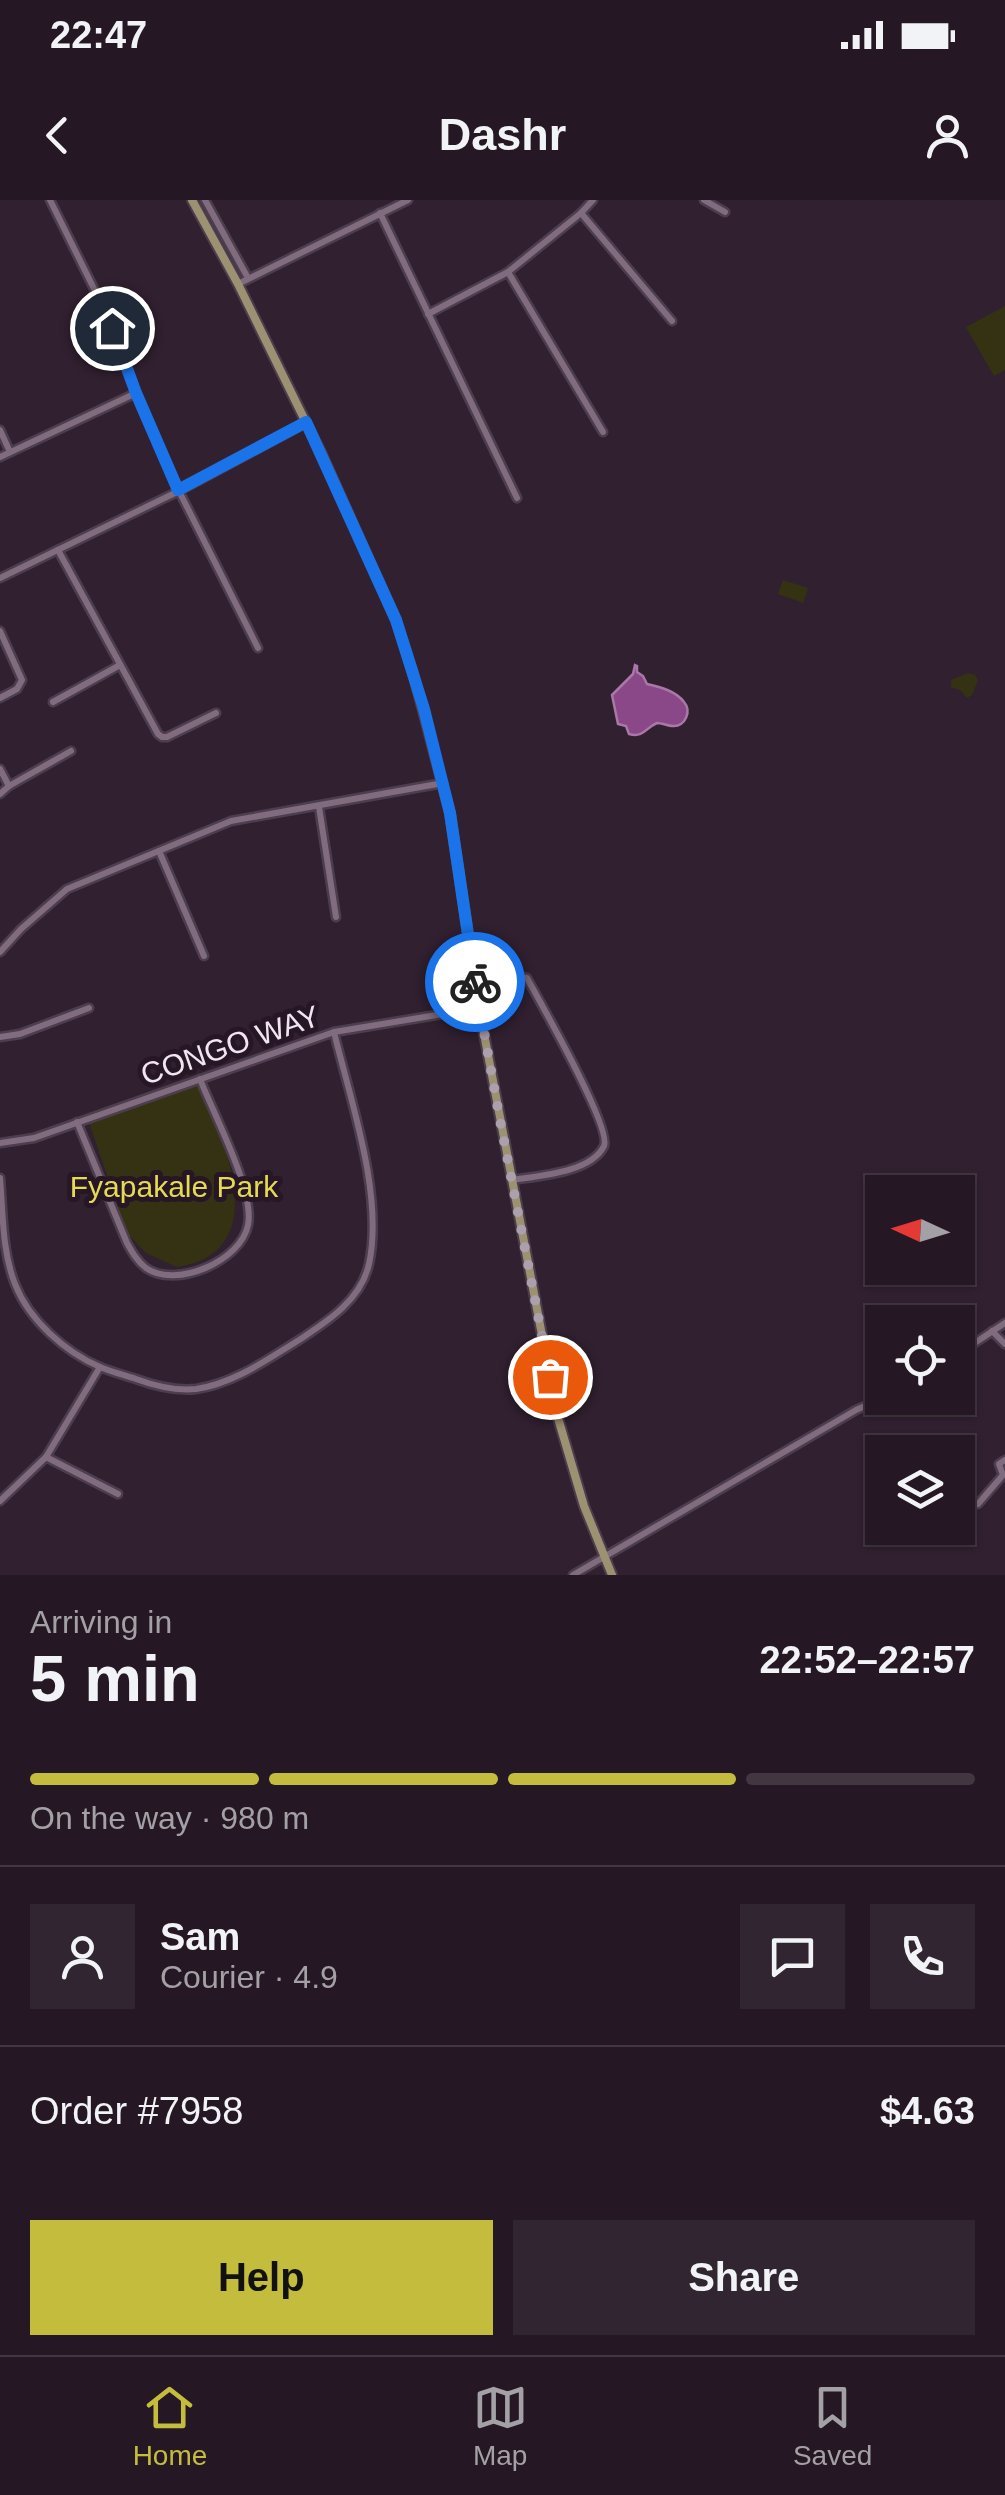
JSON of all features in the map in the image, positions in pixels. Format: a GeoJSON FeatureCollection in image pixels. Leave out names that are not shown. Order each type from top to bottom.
{"type":"FeatureCollection","features":[{"type":"Feature","properties":{"kind":"main road"},"geometry":{"type":"LineString","coordinates":[[192,200],[306,422],[396,620],[424,709],[444,783],[479,1008],[558,1418],[584,1506],[612,1575]]}},
{"type":"Feature","properties":{"kind":"street"},"geometry":{"type":"LineString","coordinates":[[50,200],[112,328],[178,490],[258,648]]}},
{"type":"Feature","properties":{"kind":"street"},"geometry":{"type":"LineString","coordinates":[[205,200],[248,278]]}},
{"type":"Feature","properties":{"kind":"street"},"geometry":{"type":"LineString","coordinates":[[238,284],[408,200]]}},
{"type":"Feature","properties":{"kind":"street"},"geometry":{"type":"LineString","coordinates":[[428,314],[508,272],[593,200]]}},
{"type":"Feature","properties":{"kind":"street"},"geometry":{"type":"LineString","coordinates":[[704,200],[725,212]]}},
{"type":"Feature","properties":{"kind":"street"},"geometry":{"type":"LineString","coordinates":[[380,213],[517,498]]}},
{"type":"Feature","properties":{"kind":"street"},"geometry":{"type":"LineString","coordinates":[[581,214],[672,321]]}},
{"type":"Feature","properties":{"kind":"street"},"geometry":{"type":"LineString","coordinates":[[508,272],[603,432]]}},
{"type":"Feature","properties":{"kind":"street"},"geometry":{"type":"LineString","coordinates":[[0,457],[136,393]]}},
{"type":"Feature","properties":{"kind":"street"},"geometry":{"type":"LineString","coordinates":[[0,578],[306,422]]}},
{"type":"Feature","properties":{"kind":"street"},"geometry":{"type":"LineString","coordinates":[[0,430],[10,452]]}},
{"type":"Feature","properties":{"kind":"street"},"geometry":{"type":"LineString","coordinates":[[58,550],[158,734],[162,737],[216,713]]}},
{"type":"Feature","properties":{"kind":"street"},"geometry":{"type":"LineString","coordinates":[[0,631],[22,680],[17,689],[0,698]]}},
{"type":"Feature","properties":{"kind":"street"},"geometry":{"type":"LineString","coordinates":[[53,702],[120,664]]}},
{"type":"Feature","properties":{"kind":"street"},"geometry":{"type":"LineString","coordinates":[[0,794],[71,751]]}},
{"type":"Feature","properties":{"kind":"street"},"geometry":{"type":"LineString","coordinates":[[0,770],[10,786]]}},
{"type":"Feature","properties":{"kind":"street"},"geometry":{"type":"LineString","coordinates":[[0,952],[21,928],[67,889],[230,822],[444,783]]}},
{"type":"Feature","properties":{"kind":"street"},"geometry":{"type":"LineString","coordinates":[[320,806],[336,916]]}},
{"type":"Feature","properties":{"kind":"street"},"geometry":{"type":"LineString","coordinates":[[159,851],[204,956]]}},
{"type":"Feature","properties":{"kind":"street"},"geometry":{"type":"LineString","coordinates":[[475,980],[508,975],[527,978],[577,1070],[606,1135],[603,1148],[590,1161],[560,1172],[512,1180]]}},
{"type":"Feature","properties":{"kind":"street"},"geometry":{"type":"LineString","coordinates":[[0,1037],[20,1034],[89,1008]]}},
{"type":"Feature","properties":{"kind":"street","name":"CONGO WAY"},"geometry":{"type":"LineString","coordinates":[[0,1143],[34,1138],[334,1032],[479,1008]]}},
{"type":"Feature","properties":{"kind":"street"},"geometry":{"type":"LineString","coordinates":[[0,1178],[8,1261],[16,1286],[28,1308],[69,1350],[100,1367],[148,1384],[194,1389],[228,1380],[330,1320],[361,1287],[368,1266],[372,1210],[362,1146],[334,1032]]}},
{"type":"Feature","properties":{"kind":"street"},"geometry":{"type":"LineString","coordinates":[[77,1122],[135,1258],[156,1273],[198,1271],[227,1255],[248,1224],[247,1200],[238,1168],[200,1078]]}},
{"type":"Feature","properties":{"kind":"street"},"geometry":{"type":"LineString","coordinates":[[975,1342],[1005,1324]]}},
{"type":"Feature","properties":{"kind":"street"},"geometry":{"type":"LineString","coordinates":[[992,1331],[1005,1344]]}},
{"type":"Feature","properties":{"kind":"street"},"geometry":{"type":"LineString","coordinates":[[0,1501],[46,1457],[100,1367]]}},
{"type":"Feature","properties":{"kind":"street"},"geometry":{"type":"LineString","coordinates":[[573,1575],[865,1406]]}},
{"type":"Feature","properties":{"kind":"street"},"geometry":{"type":"LineString","coordinates":[[46,1457],[118,1494]]}},
{"type":"Feature","properties":{"kind":"street"},"geometry":{"type":"LineString","coordinates":[[978,1504],[1003,1474],[999,1464],[1005,1460]]}},
{"type":"Feature","properties":{"kind":"green space"},"geometry":{"type":"Polygon","coordinates":[[[1005,306],[1005,370],[994,376],[966,327],[1005,306]]]}},
{"type":"Feature","properties":{"kind":"green space"},"geometry":{"type":"Polygon","coordinates":[[[783,580],[808,588],[803,603],[778,594],[783,580]]]}},
{"type":"Feature","properties":{"kind":"green space"},"geometry":{"type":"Polygon","coordinates":[[[968,673],[978,680],[967,698],[951,687],[951,680],[968,673]]]}},
{"type":"Feature","properties":{"kind":"green space","name":"Fyapakale Park"},"geometry":{"type":"Polygon","coordinates":[[[200,1081],[232,1174],[233,1222],[224,1242],[206,1258],[177,1267],[146,1253],[126,1232],[88,1119],[200,1081]]]}},
{"type":"Feature","properties":{"kind":"shaded area"},"geometry":{"type":"Polygon","coordinates":[[[635,665],[647,684],[681,698],[687,714],[681,724],[657,723],[634,735],[618,724],[612,695],[633,674],[635,665]]]}},
{"type":"Feature","properties":{"kind":"way so far"},"geometry":{"type":"LineString","coordinates":[[475,982],[550,1377]]}},
{"type":"Feature","properties":{"kind":"route"},"geometry":{"type":"LineString","coordinates":[[112,328],[178,490],[306,422],[396,620],[424,709],[450,813],[475,982]]}}]}
